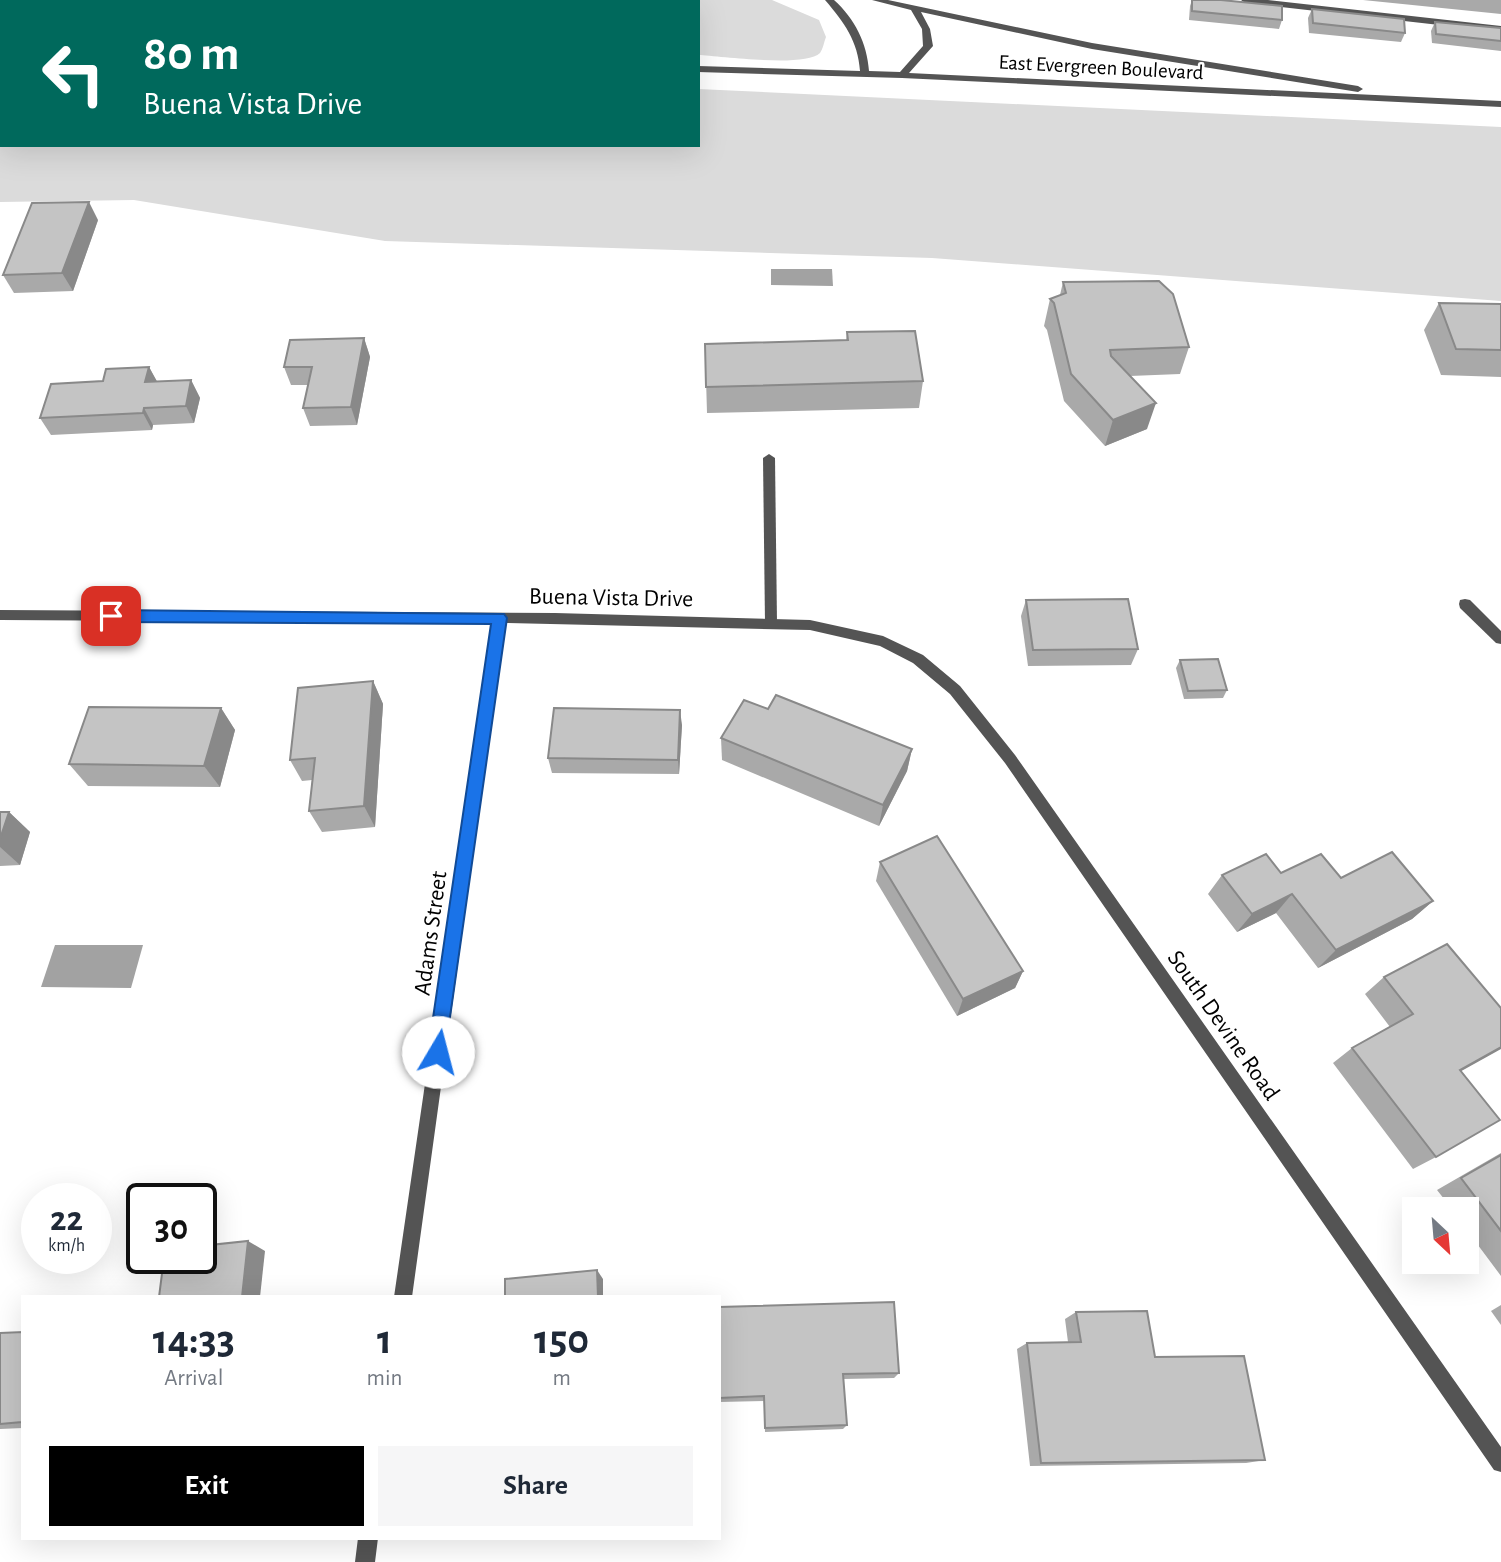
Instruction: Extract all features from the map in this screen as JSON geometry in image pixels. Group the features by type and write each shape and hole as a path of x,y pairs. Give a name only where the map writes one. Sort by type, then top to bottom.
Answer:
{"street":[{"path":"829,0 843,12 853,30 864,54 865,74"},
{"path":"876,0 1092,46 1408,98"},
{"path":"1245,0 1501,29"},
{"path":"901,75 928,46 926,29 915,10"},
{"name":"East Evergreen Boulevard","path":"700,69 901,75 1501,104"},
{"path":"769,457 771,624"},
{"path":"1465,604 1501,639"},
{"name":"Buena Vista Drive","path":"0,615 499,618 810,625 883,641"},
{"name":"Adams Street","path":"403,1295 499,618"},
{"name":"South Devine Road","path":"883,641 918,659 955,690 1010,759 1501,1463"},
{"path":"365,1562 368,1540"}],"shaded area":[{"path":"700,0 772,0 819,20 826,37 820,53 798,60 700,55"},
{"path":"700,89 1501,127 1501,301 932,258 385,241 134,200 0,202 0,147 700,147"},
{"path":"771,269 832,269 833,286 771,285"},
{"path":"55,945 143,945 131,988 41,987"}],"building":[{"path":"1192,0 1282,6 1282,20 1192,11"},
{"path":"1312,9 1404,19 1405,33 1313,23"},
{"path":"1435,22 1501,28 1501,41 1436,34"},
{"path":"89,202 62,273 3,275 32,203"},
{"path":"1159,281 1173,294 1189,347 1110,350 1111,356 1156,403 1113,420 1071,374 1054,303 1050,299 1066,293 1063,282"},
{"path":"1439,303 1501,304 1501,350 1456,349"},
{"path":"915,331 923,381 706,387 705,344 848,340 847,332"},
{"path":"364,338 351,407 303,408 312,367 284,367 290,340"},
{"path":"149,367 145,382 191,380 186,406 144,408 143,413 40,418 51,384 103,381 106,369"},
{"path":"1128,599 1138,649 1033,650 1026,600"},
{"path":"1218,659 1227,690 1188,691 1180,660"},
{"path":"373,681 364,806 309,811 315,758 290,760 298,688"},
{"path":"776,695 912,749 883,805 721,738 744,700 768,709"},
{"path":"89,707 221,708 204,766 69,764"},
{"path":"554,708 680,710 678,760 548,758"},
{"path":"0,812 9,812 0,839"},
{"path":"937,836 1023,971 963,999 880,862"},
{"path":"1392,852 1433,901 1336,950 1292,894 1252,914 1222,875 1266,854 1281,873 1321,854 1341,878"},
{"path":"1447,944 1501,1008 1501,1047 1460,1070 1500,1120 1436,1157 1352,1048 1413,1014 1384,977"},
{"path":"1501,1155 1501,1231 1479,1202 1479,1197 1475,1197 1461,1178"},
{"path":"248,1241 242,1295 159,1295 162,1274 217,1274 217,1244"},
{"path":"597,1270 598,1295 505,1295 505,1279"},
{"path":"894,1302 899,1373 843,1374 847,1425 765,1428 764,1396 721,1398 721,1307"},
{"path":"1147,1311 1155,1357 1244,1356 1265,1460 1041,1463 1027,1343 1081,1342 1076,1312"},
{"path":"21,1332 21,1422 0,1424 0,1333"}],"route":[{"path":"111,616 499,618 438,1052"}]}
